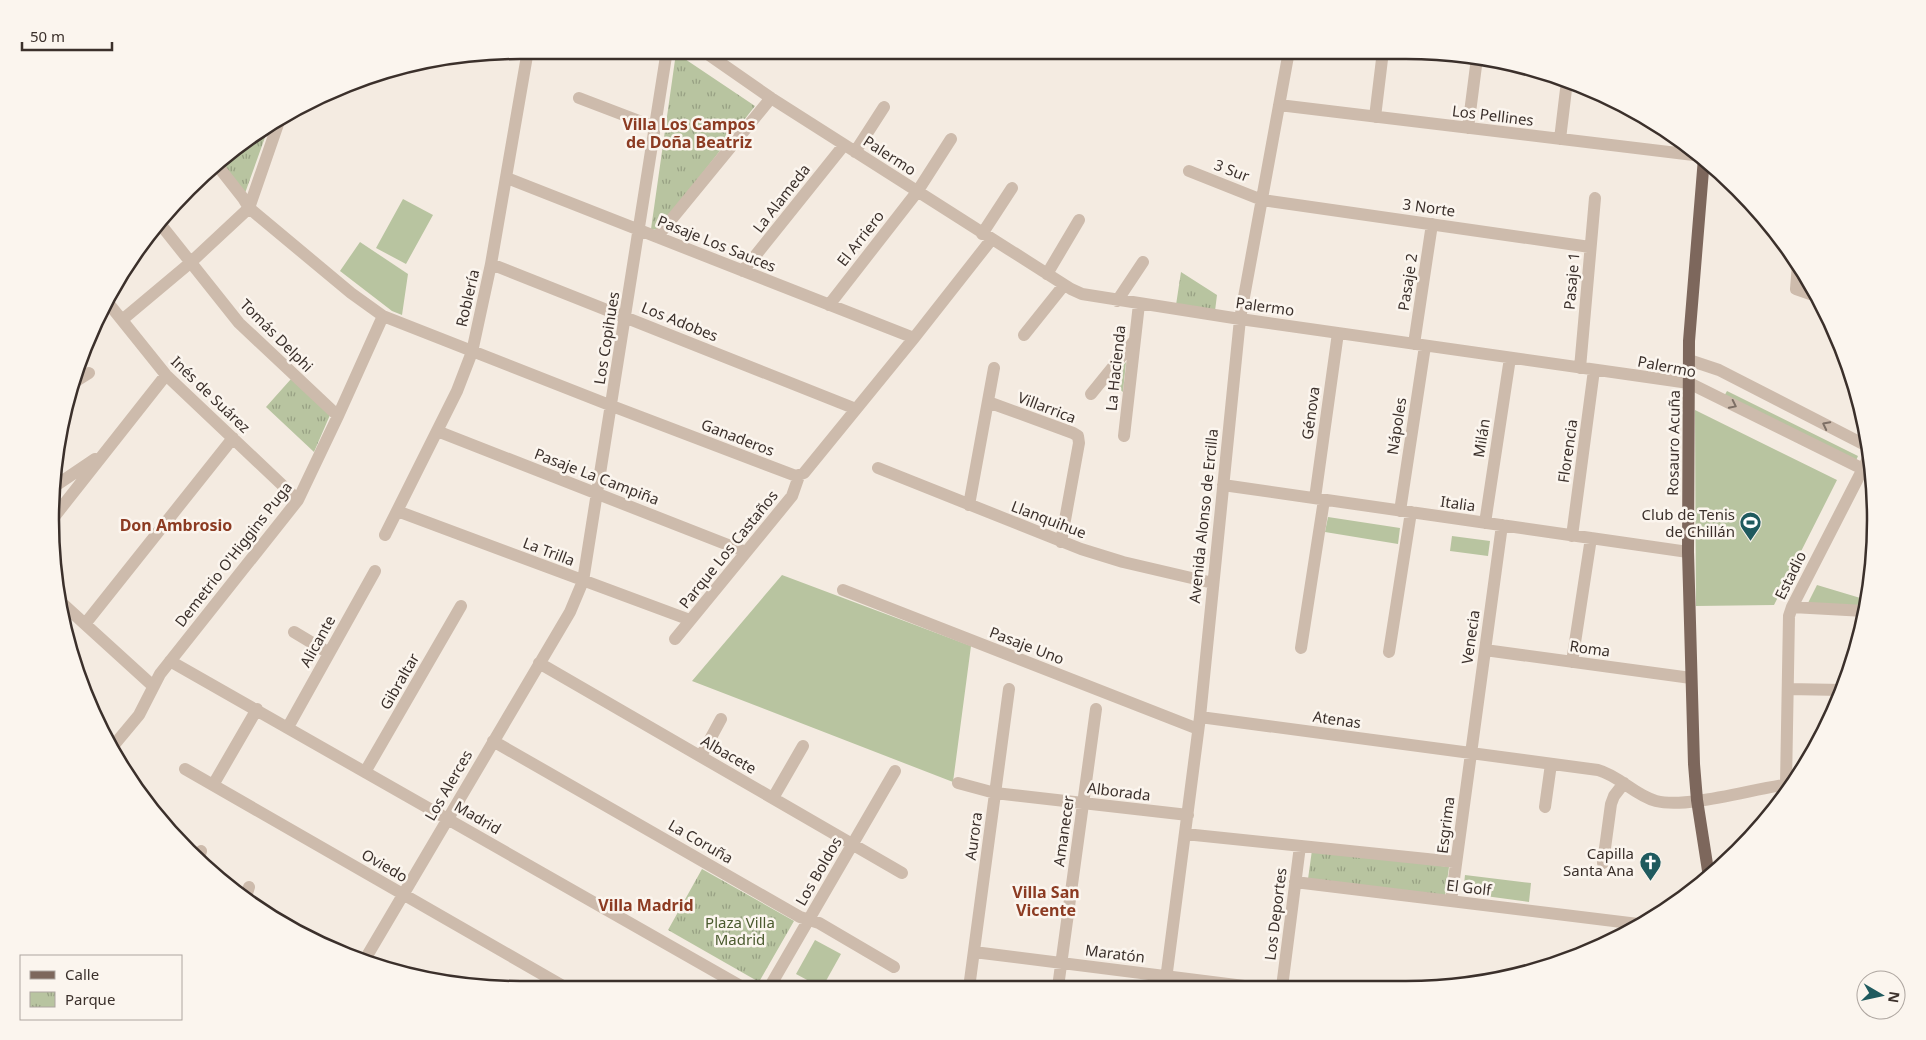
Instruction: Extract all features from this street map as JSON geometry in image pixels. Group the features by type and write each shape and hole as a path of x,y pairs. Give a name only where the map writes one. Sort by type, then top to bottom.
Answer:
{"main road":[{"name":"Rosauro Acuña","path":"1702,167 1689,360 1688,552 1691,678 1697,800 1708,869"}],"street":[{"name":"Roblería","path":"385,535 457,391 472,352 491,264 527,59"},
{"name":"Los Copihues","path":"561,626 575,601 583,581 666,59"},
{"name":"Palermo","path":"715,59 771,98 916,192 1064,285 1088,296 1690,383 1864,469"},
{"name":"Avenida Alonso de Ercilla","path":"1166,981 1199,723 1240,319 1288,59"},
{"path":"1375,117 1382,59"},
{"path":"1468,128 1476,65"},
{"path":"1560,139 1566,88"},
{"path":"579,98 655,127"},
{"path":"657,237 771,98"},
{"name":"Los Pellines","path":"1279,105 1688,155"},
{"path":"855,152 884,107"},
{"path":"122,320 190,263 249,208 276,129"},
{"name":"El Arriero","path":"829,305 916,192 951,139"},
{"name":"La Alameda","path":"744,271 844,145"},
{"name":"Ganaderos","path":"220,169 249,208 357,298 383,316 612,406 792,475 799,476"},
{"name":"3 Sur","path":"1189,171 1262,200"},
{"name":"Pasaje Los Sauces","path":"507,178 914,338"},
{"path":"799,476 914,338 987,237 1012,188"},
{"name":"Pasaje 1","path":"1580,368 1595,198"},
{"name":"3 Norte","path":"1262,200 1590,247"},
{"path":"1047,274 1079,220"},
{"name":"Pasaje 2","path":"1419,345 1432,224"},
{"name":"Tomás Delphi","path":"163,228 238,323 338,416"},
{"path":"1117,301 1144,262"},
{"name":"Los Adobes","path":"491,264 856,409"},
{"path":"1797,276 1796,289 1807,293"},
{"path":"1024,335 1064,285"},
{"name":"La Hacienda","path":"1124,436 1139,304"},
{"name":"Inés de Suárez","path":"111,307 166,375 298,500"},
{"name":"Demetrio O'Higgins Puga","path":"116,742 139,714 153,686 170,661 298,500 383,316"},
{"name":"Génova","path":"1302,648 1338,333"},
{"path":"1091,394 1134,340"},
{"name":"Nápoles","path":"1389,652 1405,511 1419,345"},
{"name":"Milán","path":"1485,523 1510,358"},
{"name":"Palermo","path":"1689,360 1719,370 1860,441"},
{"path":"970,505 994,368"},
{"name":"Florencia","path":"1572,536 1594,370"},
{"path":"81,377 89,372"},
{"path":"59,510 166,375"},
{"name":"Villarrica","path":"988,402 1078,436 1079,443 1061,542"},
{"name":"Pasaje La Campiña","path":"437,432 746,552"},
{"path":"85,624 233,438"},
{"path":"61,482 106,452"},
{"name":"Llanquihue","path":"878,468 1061,542 1115,560 1213,583"},
{"name":"Estadio","path":"1788,779 1789,616 1792,607 1865,475"},
{"name":"Parque Los Castaños","path":"675,638 792,496 797,487 799,476"},
{"name":"Italia","path":"1223,485 1688,552"},
{"name":"La Trilla","path":"397,511 690,620"},
{"name":"Venecia","path":"1470,754 1502,525"},
{"path":"1572,662 1591,538"},
{"name":"Alicante","path":"288,727 375,571"},
{"name":"Pasaje Uno","path":"843,590 1199,723"},
{"name":"Gibraltar","path":"366,772 461,606"},
{"path":"1792,607 1858,610"},
{"path":"68,608 153,686"},
{"name":"Los Alerces","path":"367,955 561,626"},
{"path":"294,632 330,652"},
{"name":"Roma","path":"1484,650 1691,678"},
{"name":"Madrid","path":"170,661 732,981"},
{"name":"Albacete","path":"539,663 902,872"},
{"name":"Aurora","path":"970,981 1009,689"},
{"path":"1788,689 1835,690"},
{"path":"214,785 257,709"},
{"name":"Amanecer","path":"1059,981 1096,709"},
{"path":"701,756 721,719"},
{"name":"Atenas","path":"1199,723 1598,770 1610,774 1656,801 1697,800 1784,785"},
{"name":"La Coruña","path":"493,741 785,908 819,923 894,967"},
{"path":"773,798 803,746"},
{"name":"Esgrima","path":"1451,901 1470,754"},
{"path":"1545,807 1550,764"},
{"name":"Oviedo","path":"185,769 554,981"},
{"name":"Los Boldos","path":"773,981 895,771"},
{"name":"Alborada","path":"958,783 995,793 1188,815"},
{"path":"1603,863 1611,804 1614,796 1624,783"},
{"name":"El Golf","path":"1185,834 1456,862"},
{"name":"Los Deportes","path":"1283,981 1300,846"},
{"name":"El Golf","path":"1295,882 1627,924"},
{"name":"Maratón","path":"974,952 1061,963 1166,981"}],"green space":[{"path":"675,59 685,59 755,106 658,230 651,229"},
{"path":"266,135 244,196 223,168"},
{"path":"403,199 433,215 406,264 376,248"},
{"path":"360,242 408,274 402,315 392,311 340,271"},
{"path":"1181,272 1217,295 1215,311 1176,305"},
{"path":"1126,362 1123,392 1110,381"},
{"path":"291,379 330,415 314,452 266,407"},
{"path":"1727,391 1858,456 1854,465 1722,400"},
{"name":"Club de Tenis de Chillán","path":"1695,410 1837,480 1774,605 1696,606"},
{"path":"1328,517 1400,528 1398,544 1325,532"},
{"path":"1452,536 1490,541 1488,556 1450,551"},
{"path":"782,575 971,646 953,782 692,681"},
{"path":"1817,585 1860,598 1858,608 1807,605"},
{"path":"1312,850 1449,867 1445,896 1308,879"},
{"name":"Plaza Villa Madrid","path":"702,869 794,921 760,981 668,930"},
{"path":"1465,875 1531,883 1529,902 1463,893"},
{"path":"815,940 841,954 826,981 809,981 796,974"}],"place":[{"name":"Club de Tenis de Chillán","path":"1751,542"},
{"name":"Capilla Santa Ana","path":"1650,881"}],"district":[{"name":"Villa Los Campos de Doña Beatriz","path":"689,133"},
{"name":"Don Ambrosio","path":"176,525"},
{"name":"Villa San Vicente","path":"1046,901"},
{"name":"Villa Madrid","path":"646,905"}]}
